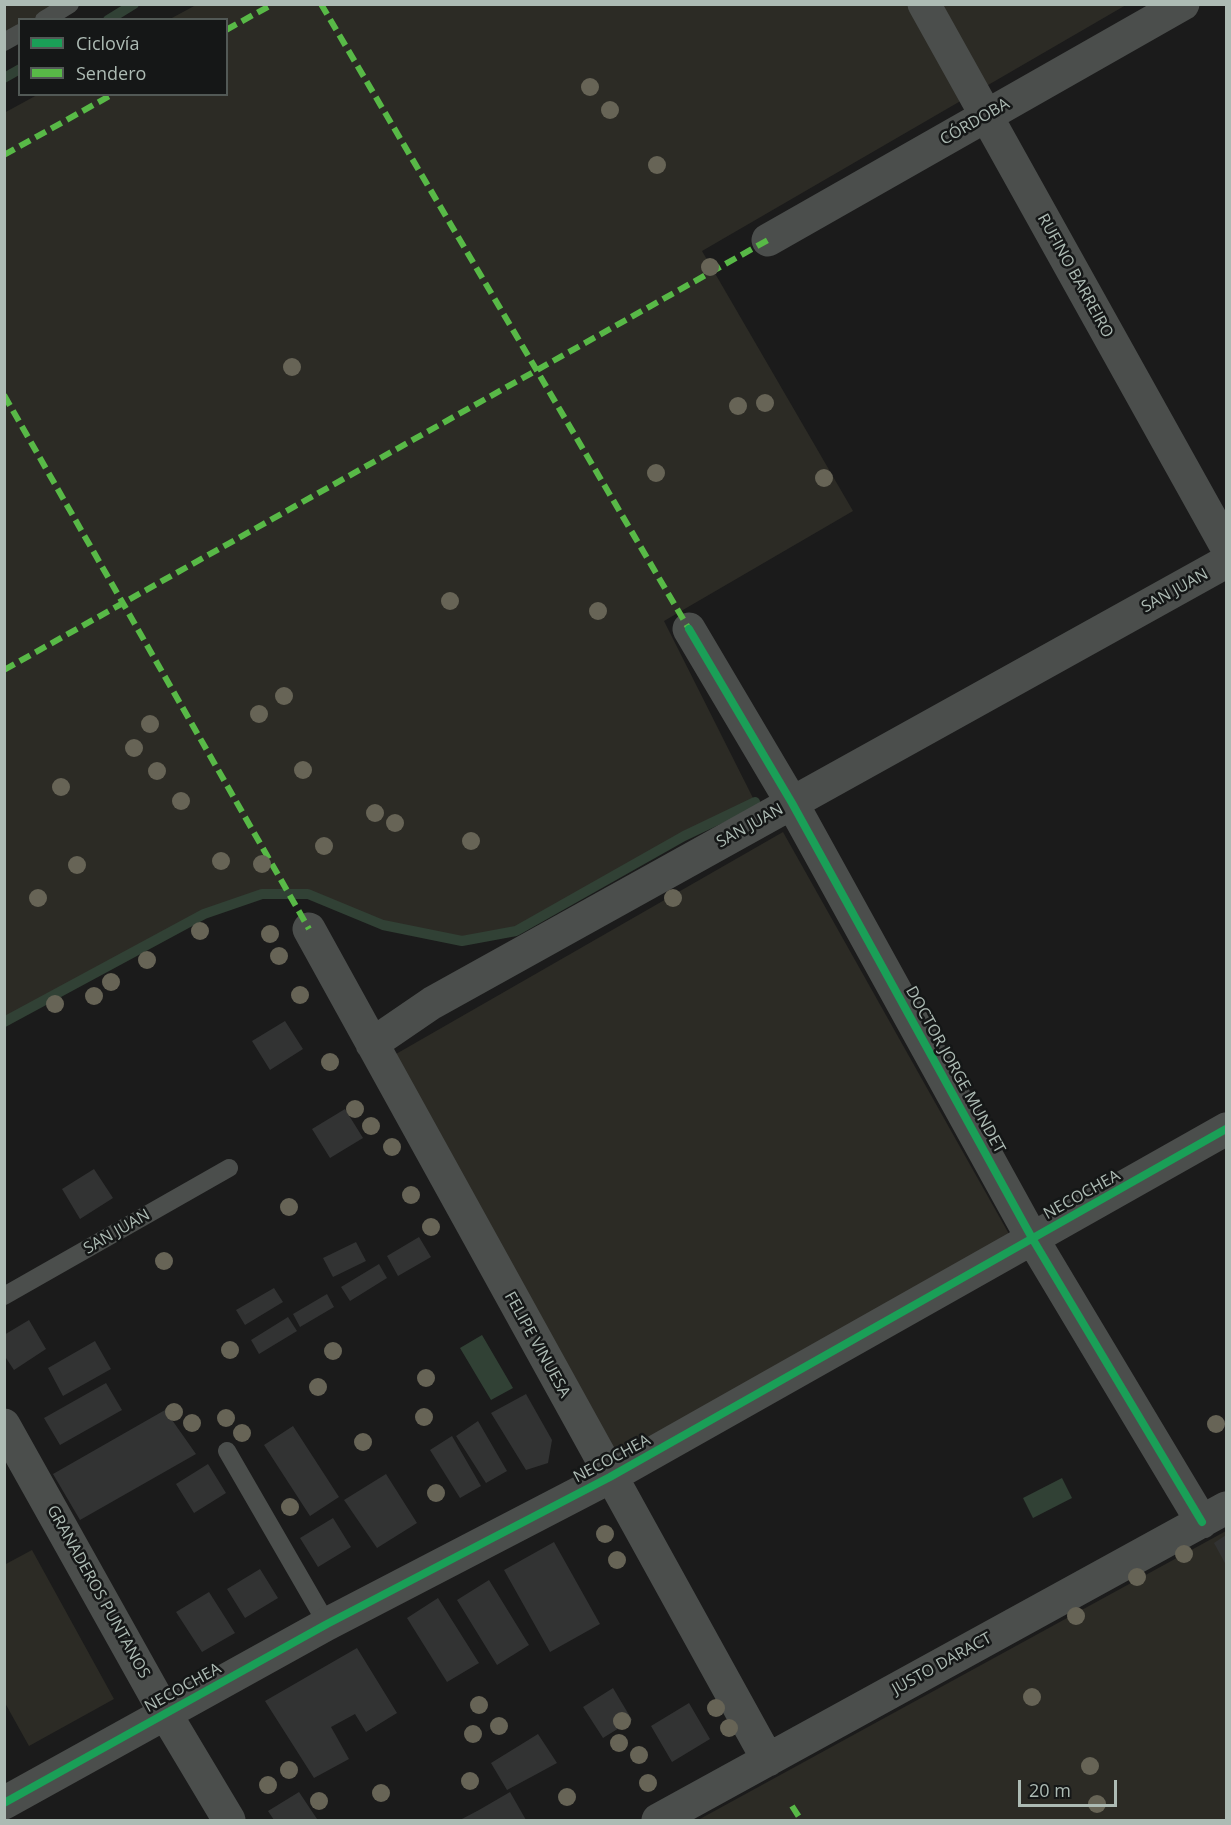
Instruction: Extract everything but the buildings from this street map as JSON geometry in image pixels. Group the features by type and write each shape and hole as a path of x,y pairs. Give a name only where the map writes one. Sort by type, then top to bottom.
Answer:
{"street":[{"name":"RUFINO BARREIRO","path":"924,4 1227,546"},
{"name":"CÓRDOBA","path":"768,240 1183,4"},
{"name":"SAN JUAN","path":"372,1044 432,1003 1227,562"},
{"name":"DOCTOR JORGE MUNDET","path":"689,629 792,803 1032,1238 1214,1515"},
{"name":"FELIPE VINUESA","path":"309,928 768,1760"},
{"name":"NECOCHEA","path":"4,1803 327,1624 610,1477 1227,1129"},
{"name":"GRANADEROS PUNTANOS","path":"4,1425 165,1713 229,1821"},
{"name":"JUSTO DARACT","path":"658,1821 1214,1515"}],"lane":[{"path":"47,18 70,4"},
{"path":"4,42 18,34"},
{"name":"SAN JUAN","path":"4,1296 229,1168"},
{"path":"227,1451 327,1624"}],"shaded area":[{"path":"4,5 71,5 46,18 18,18 18,35 5,42"},
{"path":"196,5 1126,5 702,251 853,511 664,621 755,802 684,836 516,931 462,941 383,925 308,894 262,894 204,914 5,1023 4,113 35,96 228,96 228,18 172,18"},
{"path":"783,832 1009,1234 613,1459 396,1054"},
{"path":"482,1335 513,1388 491,1400 460,1348"},
{"path":"1062,1478 1072,1498 1033,1518 1023,1498"},
{"path":"1226,1531 1226,1820 698,1820"},
{"path":"32,1550 114,1699 29,1746 5,1703 4,1565"}],"waterway":[{"path":"111,18 134,4"},
{"path":"4,78 18,70"},
{"path":"4,1022 204,914 262,894 308,894 383,925 462,941 516,931 684,836 755,802"}],"marked path":[{"path":"228,29 273,4"},
{"path":"321,4 689,629"},
{"path":"4,155 109,96"},
{"path":"4,670 768,240"},
{"path":"4,395 309,929"},
{"path":"792,1806 801,1820"}],"cycle path":[{"path":"689,629 792,803 1032,1238 1202,1522"},
{"path":"4,1803 327,1624 610,1477 1226,1129"}]}
